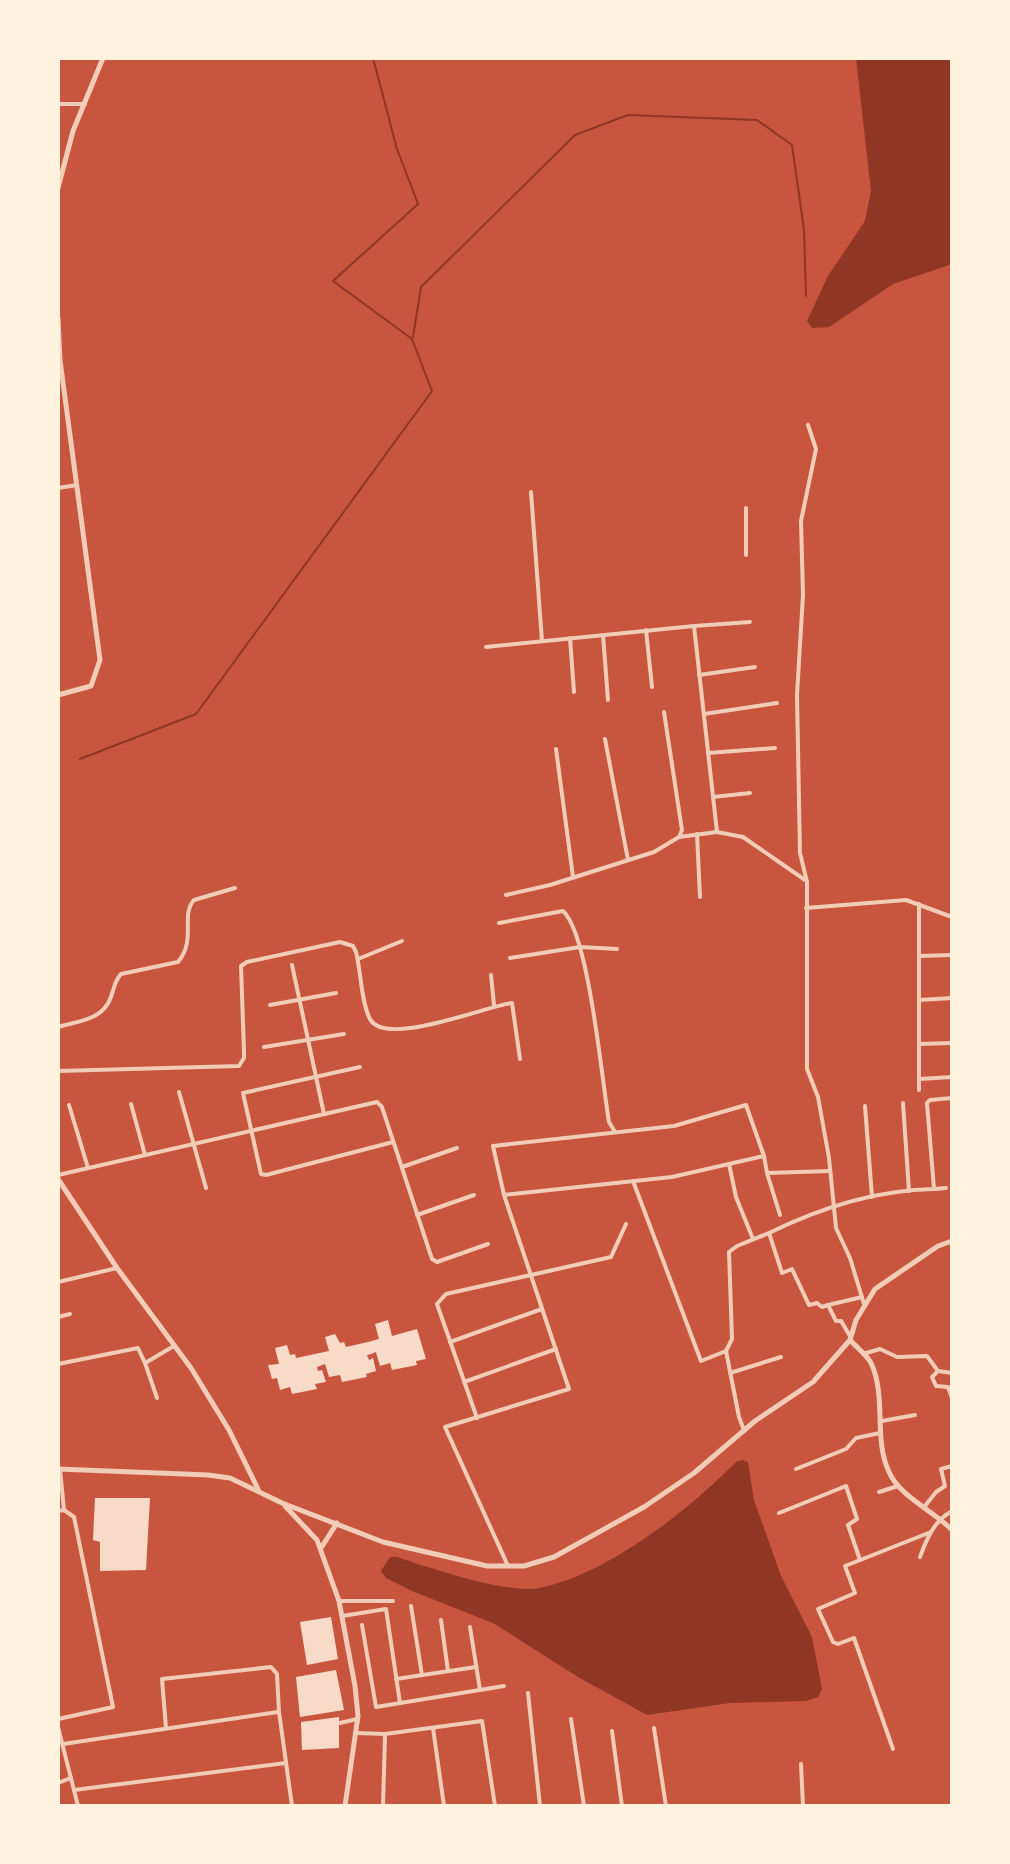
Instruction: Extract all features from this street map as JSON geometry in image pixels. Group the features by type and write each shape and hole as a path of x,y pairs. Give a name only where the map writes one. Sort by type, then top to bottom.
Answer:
{"street":[{"path":"58,188 73,131 103,58"},
{"path":"58,104 85,104"},
{"path":"58,318 60,360 100,660 91,686 58,695"},
{"path":"808,425 816,449 801,521 803,595 797,695 800,853 807,882 807,1069 818,1097 836,1228 863,1300"},
{"path":"58,488 77,485"},
{"path":"531,492 542,641"},
{"path":"746,508 746,555"},
{"path":"486,647 750,622"},
{"path":"694,626 717,832"},
{"path":"646,630 652,687"},
{"path":"603,635 608,700"},
{"path":"570,638 574,692"},
{"path":"699,675 755,667"},
{"path":"704,714 777,703"},
{"path":"664,712 682,830 679,837"},
{"path":"605,739 628,860"},
{"path":"708,753 775,748"},
{"path":"556,749 573,877"},
{"path":"713,797 750,793"},
{"path":"506,895 654,852 679,837 717,832 743,837 807,882"},
{"path":"697,834 700,897"},
{"path":"58,1027 92,1018 103,1011 121,974 178,962 190,933 187,912 194,900 235,888"},
{"path":"806,908 906,900 952,917"},
{"path":"919,904 919,1090"},
{"path":"499,923 563,911 571,918 580,947 595,1027 609,1122 615,1132"},
{"path":"358,959 402,941"},
{"path":"58,1071 239,1066 244,1058 239,973 243,964 340,942 353,946 370,1019 387,1030 448,1021 494,1005 512,1003 520,1059"},
{"path":"510,958 580,947 617,949"},
{"path":"919,956 952,955"},
{"path":"292,965 324,1114"},
{"path":"491,975 494,1005"},
{"path":"270,1005 336,993"},
{"path":"919,1000 952,998"},
{"path":"264,1047 344,1034"},
{"path":"919,1044 952,1043"},
{"path":"360,1067 243,1093 263,1176 393,1142"},
{"path":"919,1079 952,1077"},
{"path":"179,1092 206,1188"},
{"path":"934,1189 927,1103 952,1098"},
{"path":"258,1490 229,1430 58,1177 377,1102 382,1107 434,1262 488,1244"},
{"path":"903,1103 909,1191"},
{"path":"131,1104 145,1155"},
{"path":"69,1105 88,1168"},
{"path":"508,1566 445,1427 569,1389 504,1195 493,1146 674,1126 746,1105 780,1215"},
{"path":"865,1106 872,1197"},
{"path":"402,1167 457,1148"},
{"path":"504,1195 672,1177 764,1156"},
{"path":"729,1164 736,1197 753,1239"},
{"path":"767,1173 830,1171"},
{"path":"633,1181 701,1361 726,1351"},
{"path":"744,1430 726,1351 732,1339 729,1252 834,1205 909,1191 946,1188"},
{"path":"417,1215 474,1195"},
{"path":"477,1418 437,1304 439,1299 446,1294 611,1257 626,1224"},
{"path":"769,1233 782,1273 792,1269 809,1305 817,1303 822,1307 863,1300"},
{"path":"58,1719 113,1707 74,1517 61,1511 59,1469 230,1478 282,1503 383,1542 487,1566 524,1566 557,1556 644,1507 694,1473 744,1430 813,1382 850,1338 863,1300 875,1289 938,1246 952,1241"},
{"path":"58,1282 117,1268"},
{"path":"828,1305 836,1321 841,1321 850,1338 871,1362 889,1474 898,1486 952,1530"},
{"path":"450,1342 542,1309"},
{"path":"58,1317 70,1314"},
{"path":"145,1363 174,1346"},
{"path":"58,1364 138,1348 157,1398"},
{"path":"464,1382 556,1349"},
{"path":"863,1354 880,1349 897,1357 927,1356 938,1371 952,1373"},
{"path":"730,1373 781,1357"},
{"path":"938,1371 932,1377 936,1386 948,1387 952,1398"},
{"path":"882,1421 915,1415"},
{"path":"796,1469 846,1449 856,1438 880,1433"},
{"path":"925,1506 945,1486 941,1469 952,1466"},
{"path":"779,1513 846,1486 857,1519 848,1525 860,1560"},
{"path":"879,1492 898,1486"},
{"path":"282,1503 312,1533 321,1549 339,1601 355,1686 357,1719 345,1806"},
{"path":"920,1557 940,1518 952,1511"},
{"path":"321,1549 337,1523"},
{"path":"893,1749 854,1638 838,1644 833,1642 818,1609 855,1593 845,1566 931,1532"},
{"path":"339,1601 393,1601"},
{"path":"411,1606 422,1675"},
{"path":"342,1616 386,1609 400,1703"},
{"path":"441,1620 448,1671"},
{"path":"362,1625 376,1707 504,1686"},
{"path":"470,1627 480,1690"},
{"path":"166,1728 162,1679 271,1667 277,1674 292,1806"},
{"path":"396,1679 476,1667"},
{"path":"528,1693 540,1806"},
{"path":"63,1744 279,1712"},
{"path":"340,1723 357,1719"},
{"path":"571,1719 584,1806"},
{"path":"356,1733 385,1734 482,1721 495,1806"},
{"path":"58,1727 78,1806"},
{"path":"433,1728 444,1806"},
{"path":"654,1728 666,1806"},
{"path":"612,1731 622,1806"},
{"path":"383,1806 385,1734"},
{"path":"74,1790 287,1763"},
{"path":"801,1764 803,1806"},
{"path":"58,1783 71,1778"}],"shaded area":[{"path":"856,58 952,58 952,264 893,284 829,327 812,328 807,321 828,276 865,221 871,191"},
{"path":"737,1461 748,1462 754,1500 781,1576 812,1637 822,1689 818,1697 806,1701 730,1703 647,1715 578,1677 493,1623 412,1591 386,1578 381,1571 390,1557 397,1557 468,1579 508,1587 539,1588 565,1581 646,1538 696,1499"}],"building":[{"path":"388,1320 392,1336 417,1329 426,1359 416,1361 417,1365 392,1370 390,1363 380,1366 376,1352 367,1355 369,1360 373,1358 376,1371 366,1374 367,1377 342,1382 340,1375 329,1377 325,1364 317,1367 318,1371 322,1370 326,1382 315,1384 317,1389 292,1394 290,1387 280,1390 277,1378 272,1379 268,1365 279,1364 275,1348 287,1345 290,1355 295,1354 296,1358 329,1351 325,1337 335,1334 346,1347 368,1342 379,1339 375,1324"},
{"path":"95,1498 150,1498 146,1570 100,1571 100,1542 93,1540"},
{"path":"331,1617 338,1659 307,1665 300,1622"},
{"path":"336,1670 344,1710 300,1717 296,1677"},
{"path":"339,1717 339,1748 302,1750 301,1722"}],"waterway":[{"path":"80,759 196,714 432,391 412,339 333,281 418,204 397,149 373,58"},
{"path":"413,337 421,287 575,135 628,115 757,120 792,145 804,230 806,296"}]}
